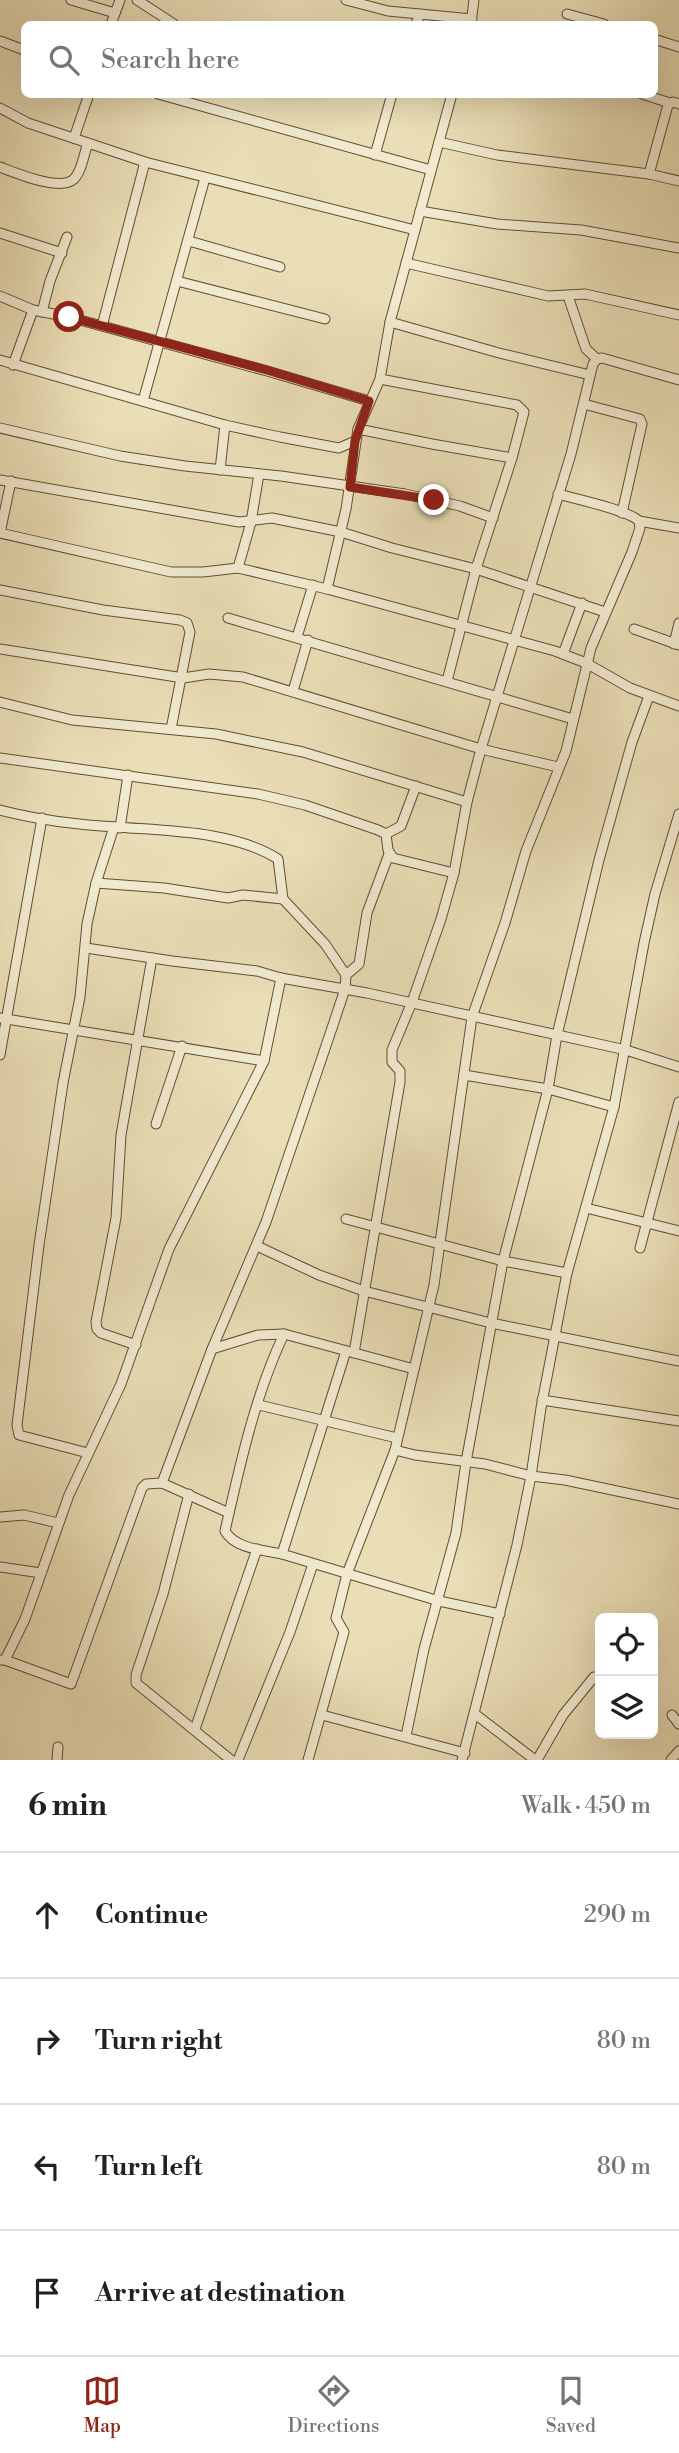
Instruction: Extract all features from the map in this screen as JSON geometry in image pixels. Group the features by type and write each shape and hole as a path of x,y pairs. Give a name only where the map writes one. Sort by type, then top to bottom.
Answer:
{"street":[{"path":"71,0 114,13"},
{"path":"112,21 120,0"},
{"path":"136,0 169,21"},
{"path":"346,0 388,11 465,21"},
{"path":"471,21 474,0"},
{"path":"417,21 420,14"},
{"path":"568,14 593,21"},
{"path":"658,40 679,47"},
{"path":"0,41 21,49"},
{"path":"74,138 88,98"},
{"path":"172,98 430,170"},
{"path":"375,155 391,98"},
{"path":"327,589 350,487 358,429 380,379 390,322 451,98"},
{"path":"649,174 674,103 656,98"},
{"path":"0,108 28,123 145,162 415,230"},
{"path":"439,142 497,155 649,174 679,181"},
{"path":"0,167 59,185 68,183 78,174 88,143"},
{"path":"102,326 145,162"},
{"path":"142,401 205,178"},
{"path":"420,211 497,224 580,230 679,247"},
{"path":"0,233 62,253"},
{"path":"13,365 67,237"},
{"path":"189,241 280,267"},
{"path":"406,262 548,296 585,294 679,315"},
{"path":"177,281 325,319"},
{"path":"0,296 38,311 102,326 369,401"},
{"path":"568,296 586,349 597,359 602,358 679,380"},
{"path":"390,322 508,356 590,375"},
{"path":"282,1554 350,1352 364,1291 400,1082 400,1071 392,1062 391,1050 412,1003 441,919 454,873 467,802 481,749 558,494 590,375 597,359"},
{"path":"0,360 225,425 330,447 339,448 355,441"},
{"path":"380,379 517,405 524,412 476,569 447,681"},
{"path":"584,404 640,419 642,424 622,513"},
{"path":"220,470 225,425"},
{"path":"0,428 120,456 434,500 493,518"},
{"path":"358,429 512,458"},
{"path":"238,568 251,522 259,474"},
{"path":"0,480 239,522 272,518 341,532 476,569 605,612"},
{"path":"10,481 0,533 171,572 238,568 313,585 563,654 649,696 679,706"},
{"path":"558,494 635,517 639,521 679,528"},
{"path":"308,1760 344,1632 336,1618 347,1574 395,1450 428,1308 440,1244 472,1017 505,923 526,851 566,751 586,663 632,552 640,528 639,521"},
{"path":"297,637 313,585"},
{"path":"0,590 187,623 190,632 171,729"},
{"path":"563,654 582,603"},
{"path":"228,618 573,719"},
{"path":"634,629 676,644 679,623"},
{"path":"293,691 308,640"},
{"path":"0,649 183,678 209,674 243,677 481,749 558,766"},
{"path":"406,1736 424,1649 456,1534 466,1462 503,1261 548,1089 556,1035 610,820 632,743 649,696"},
{"path":"0,702 72,720 216,734 303,752 467,802"},
{"path":"0,758 258,794 305,805 386,834 401,826 415,786"},
{"path":"88,1453 19,1435 17,1425 39,1245 80,998 87,924 96,883 117,827 128,775"},
{"path":"0,810 117,827 185,832 223,839 269,853 278,859 283,899 325,944 346,975 345,989 257,1246 212,1349 162,1483"},
{"path":"322,1715 406,1736 463,1757 500,1614 531,1476 542,1400 567,1273 614,1107 644,943 655,894 679,814"},
{"path":"0,1055 3,1018 42,818"},
{"path":"346,975 359,964 367,914 389,854 386,834"},
{"path":"389,854 401,860 454,873"},
{"path":"96,883 164,888 229,898 243,895 283,899"},
{"path":"86,948 257,971 626,1051 679,1068"},
{"path":"135,1345 101,1333 96,1322 116,1218 121,1135 152,958"},
{"path":"229,1513 162,1483 149,1482 142,1488 71,1684 3,1660 25,1619 58,1523 121,1384 169,1249 264,1061 281,978"},
{"path":"3,1018 264,1061"},
{"path":"156,1124 182,1046"},
{"path":"242,1058 257,1076"},
{"path":"464,1075 548,1089 614,1107"},
{"path":"640,1248 679,1102"},
{"path":"586,1208 679,1231"},
{"path":"346,1219 375,1229 503,1261 567,1273"},
{"path":"257,1246 319,1275 364,1291 491,1323 679,1361"},
{"path":"212,1349 258,1335 284,1334 414,1368"},
{"path":"284,1334 259,1405 229,1513 225,1531 227,1536 235,1542 257,1549 439,1601 500,1614"},
{"path":"542,1400 679,1420"},
{"path":"259,1405 397,1438"},
{"path":"395,1450 485,1464 531,1476 565,1480 679,1504"},
{"path":"189,1494 163,1594 136,1675 136,1683 231,1760"},
{"path":"0,1517 24,1515 58,1523"},
{"path":"195,1729 257,1549"},
{"path":"238,1760 286,1643 313,1564"},
{"path":"0,1567 41,1573"},
{"path":"475,1714 536,1760 563,1714 594,1677"},
{"path":"673,1715 679,1724"},
{"path":"57,1760 58,1748"},
{"path":"671,1760 679,1751"}],"route":[{"path":"69,317 267,370 369,401 355,441 350,487 434,500"}]}
